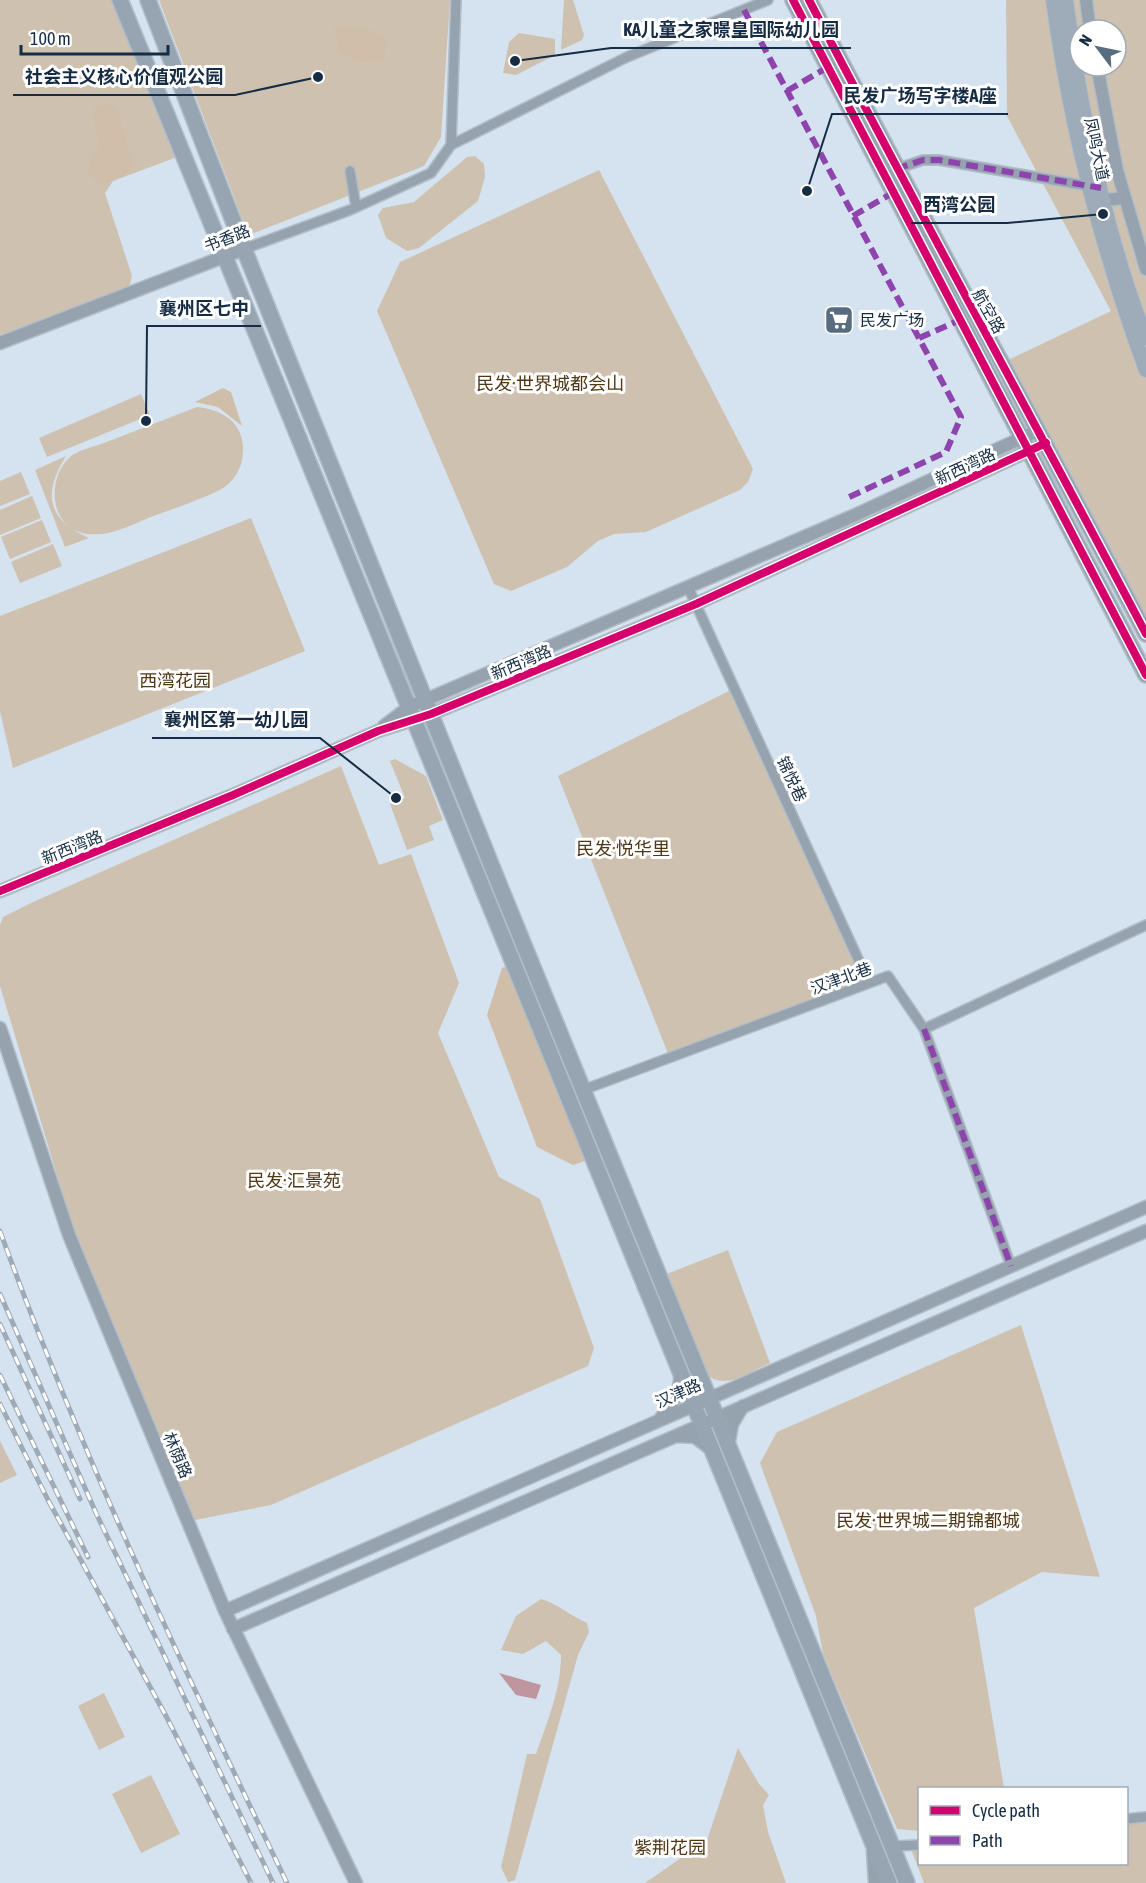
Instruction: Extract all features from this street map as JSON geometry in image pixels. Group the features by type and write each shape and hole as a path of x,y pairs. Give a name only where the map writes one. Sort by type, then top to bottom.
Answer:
{"main road":[{"path":"120,0 681,1371 701,1401 709,1420 889,1883"},
{"path":"149,0 244,249 697,1373 701,1401"},
{"name":"航空路","path":"793,0 1146,675"},
{"name":"航空路","path":"809,0 896,169 1043,437 1146,634"},
{"name":"凤鸣大道","path":"1053,0 1059,48 1097,191 1130,297 1146,338"},
{"name":"凤鸣大道","path":"1066,0 1072,50 1097,191 1120,299 1146,370"},
{"path":"721,1450 907,1883"}],"street":[{"path":"451,145 456,0"},
{"name":"书香路","path":"0,342 356,207 431,173 451,145 627,57 768,0"},
{"path":"1086,0 1088,18"},
{"path":"1099,78 1125,198 1146,269"},
{"path":"896,169 923,160 939,160 1125,198"},
{"path":"350,171 356,207"},
{"name":"新西湾路","path":"0,891 233,795 378,731 688,587 1043,437"},
{"name":"新西湾路","path":"428,707 696,604 1024,445"},
{"name":"锦悦巷","path":"688,587 869,983"},
{"path":"1011,1266 924,1029 1146,925"},
{"name":"汉津北巷","path":"583,1090 888,976 924,1029"},
{"name":"林荫路","path":"0,1028 69,1235 232,1629 356,1883"},
{"name":"汉津路","path":"225,1611 1146,1207"},
{"path":"232,1629 1146,1231"},
{"path":"662,1418 678,1395 681,1371"},
{"path":"697,1373 711,1384 731,1388"},
{"path":"673,1436 695,1437 721,1450 743,1406"},
{"path":"1128,1819 1146,1816"},
{"path":"872,1838 875,1883"},
{"path":"914,1883 893,1846 918,1845"}],"shaded area":[{"path":"0,0 114,0 177,157 113,181 105,193 132,276 129,288 0,335"},
{"path":"159,0 450,0 441,137 424,166 254,233 243,221"},
{"path":"564,0 573,0 584,35 582,40 561,50"},
{"path":"1006,0 1146,0 1146,637 1002,363 1111,311 1007,116"},
{"path":"333,27 370,29 387,38 384,60 360,62 339,50"},
{"path":"519,33 555,39 555,55 516,75 503,73 509,42"},
{"path":"107,104 117,109 133,164 127,174 104,185 91,176 89,167 99,143 93,117 94,107"},
{"path":"475,156 484,164 485,177 478,201 419,248 407,251 386,238 378,215 383,208 414,202 467,157"},
{"path":"599,170 753,469 748,482 740,490 646,532 614,534 598,541 567,567 511,591 494,584 377,311 400,262"},
{"path":"223,388 231,392 242,426 218,407 195,402"},
{"path":"141,394 150,415 47,457 39,438"},
{"path":"197,407 226,416 233,422 242,438 242,460 236,475 229,484 199,499 111,532 89,534 76,531 66,524 59,514 55,491 57,478 70,457"},
{"path":"66,456 54,482 53,504 64,522 89,538 65,547 35,470"},
{"path":"21,472 30,494 0,506 0,481"},
{"path":"32,496 41,518 0,535 0,510"},
{"path":"251,518 305,651 13,768 0,711 0,616"},
{"path":"42,520 51,542 10,559 1,537"},
{"path":"53,544 62,566 20,583 11,562"},
{"path":"733,689 865,981 669,1056 558,776"},
{"path":"395,759 426,776 443,820 429,826 434,840 407,850 390,804 405,798 390,761"},
{"path":"341,766 379,865 411,854 459,983 438,1033 499,1177 540,1199 594,1348 588,1366 271,1505 195,1520 79,1248 0,986 0,925 3,917 33,902"},
{"path":"513,962 594,1158 573,1165 537,1147 487,1015 502,968"},
{"path":"728,1250 770,1363 727,1381 710,1377 701,1371 664,1275"},
{"path":"1021,1325 1100,1577 1042,1572 974,1608 1004,1787 918,1787 918,1831 897,1829 823,1654 816,1616 760,1463 777,1432"},
{"path":"0,1441 17,1475 0,1483"},
{"path":"541,1599 553,1603 587,1623 589,1632 578,1655 515,1880 508,1882 501,1867 527,1754 536,1754 549,1718 559,1681 561,1655 546,1641 523,1654 501,1650 516,1616"},
{"path":"499,1673 541,1685 536,1699 516,1695"},
{"path":"104,1693 125,1737 99,1750 78,1706"},
{"path":"738,1748 759,1784 769,1795 763,1805 768,1832 786,1883 645,1883 707,1840"},
{"path":"151,1775 180,1834 141,1853 112,1794"},
{"path":"1146,1817 1146,1883 924,1883 910,1846 918,1845 918,1865 1128,1865 1128,1819"}],"railway":[{"path":"0,1231 31,1315 135,1561 287,1883"},
{"path":"0,1294 96,1513 273,1883"},
{"path":"0,1324 80,1499"},
{"path":"0,1375 88,1557"},
{"path":"0,1404 48,1500 166,1716 251,1883"}],"marked path":[{"path":"744,10 961,417 946,452 845,499"},
{"path":"787,91 828,67"},
{"path":"896,169 923,160 939,160 1101,188"},
{"path":"853,216 894,192"},
{"path":"919,338 960,320"},
{"path":"924,1029 1011,1266"}],"cycle path":[{"path":"793,0 1146,675"},
{"path":"809,0 1146,634"},
{"path":"0,891 233,795 378,731 431,714 696,604 1046,443"}],"place":[{"name":"KA儿童之家暻皇国际幼儿园","path":"515,61"},
{"name":"社会主义核心价值观公园","path":"318,77"},
{"name":"民发广场写字楼A座","path":"807,191"},
{"name":"西湾公园","path":"1103,214"},
{"name":"民发广场","path":"839,320"},
{"name":"襄州区七中","path":"146,421"},
{"name":"襄州区第一幼儿园","path":"396,798"}],"district":[{"name":"民发·世界城都会山","path":"550,384"},
{"name":"西湾花园","path":"175,681"},
{"name":"民发·悦华里","path":"623,849"},
{"name":"民发·汇景苑","path":"294,1181"},
{"name":"民发·世界城二期锦都城","path":"928,1521"},
{"name":"紫荆花园","path":"670,1848"}]}
